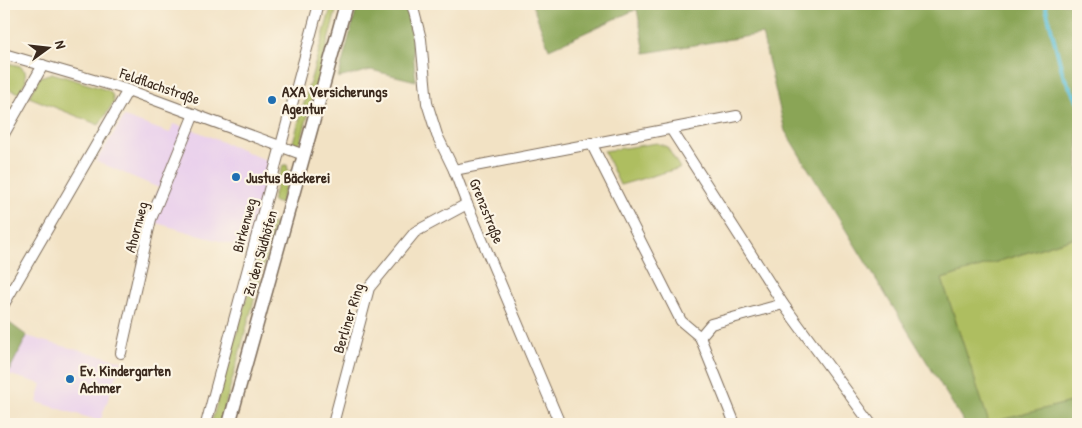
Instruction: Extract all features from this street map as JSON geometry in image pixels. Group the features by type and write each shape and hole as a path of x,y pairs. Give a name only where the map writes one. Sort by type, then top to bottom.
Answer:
{"street":[{"name":"Birkenweg","path":"206,424 319,4"},
{"name":"Zu den Südhöfen","path":"229,424 346,4"},
{"name":"Grenzstraße","path":"410,4 413,8 421,39 427,103 437,136 454,170 560,424"},
{"name":"Feldflachstraße","path":"4,54 128,90 304,155"},
{"path":"4,134 43,65"},
{"path":"4,304 128,90"},
{"name":"Ahornweg","path":"121,353 151,219 194,114"},
{"path":"454,170 737,116"},
{"path":"671,128 783,304 871,424"},
{"path":"591,143 681,321 700,337 734,424"},
{"name":"Berliner Ring","path":"333,424 369,288 416,232 467,204"},
{"path":"700,337 711,324 783,304"}],"shaded area":[{"path":"124,117 170,133 173,124 194,130 270,162 248,249 146,220 159,188 96,161"},
{"name":"Ev. Kindergarten Achmer","path":"27,336 122,361 100,421 37,402 42,384 7,374"}],"green space":[{"path":"332,4 338,4 301,141 298,144 293,142"},
{"path":"358,4 401,4 409,15 416,81 371,70 338,78"},
{"path":"532,4 1078,4 1078,238 942,279 989,423 1078,400 1078,424 965,424 785,131 762,34 645,53 637,9 549,49"},
{"path":"4,62 20,66 25,71 26,80 19,93 4,87"},
{"path":"52,73 107,90 112,94 114,102 99,125 29,97 40,77"},
{"path":"657,143 667,147 680,168 620,185 604,151"},
{"path":"283,165 287,165 289,174 280,204 272,201"},
{"path":"271,223 275,224 220,424 211,424 258,258 261,258"},
{"path":"1078,238 1078,400 989,424 942,279"},
{"path":"4,319 27,336 4,381"}],"waterway":[{"path":"1045,4 1063,75 1078,102"}],"place":[{"name":"AXA Versicherungs Agentur","path":"272,100"},
{"name":"Justus Bäckerei","path":"236,177"},
{"name":"Ev. Kindergarten Achmer","path":"70,379"}]}
